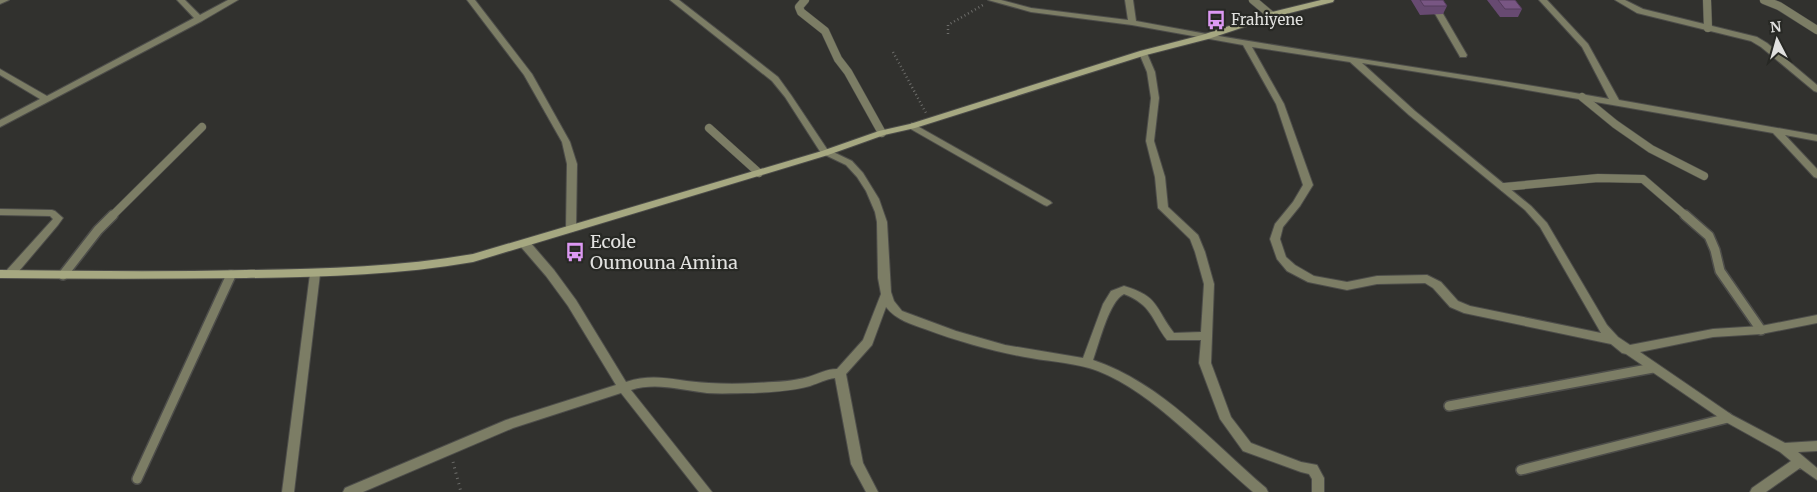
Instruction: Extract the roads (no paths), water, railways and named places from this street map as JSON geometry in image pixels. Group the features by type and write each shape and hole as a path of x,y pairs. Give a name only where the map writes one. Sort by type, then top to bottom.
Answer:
{"street":[{"path":"0,2 5,0"},
{"path":"181,0 199,19"},
{"path":"0,124 234,0"},
{"path":"471,0 528,74 566,142 572,164 571,229"},
{"path":"674,0 775,79 784,89 805,125 825,153 846,160 854,168 874,197 880,212 883,227 882,254 886,294 893,310 940,330 1010,350 1087,364 1111,372 1139,389 1207,443 1262,492"},
{"path":"992,0 1031,10 1132,23 1353,61 1499,82 1817,138"},
{"path":"1128,0 1132,23"},
{"path":"5,274 316,274 434,266 525,244 825,153 882,133 912,126 1143,53 1205,37 1308,2 1330,0"},
{"path":"1431,0 1463,55"},
{"path":"1543,0 1585,46 1616,103"},
{"path":"1620,0 1640,11 1754,39 1817,88"},
{"path":"1246,43 1280,104 1308,185 1297,204 1278,226 1275,239 1282,259 1291,268 1312,279 1347,286 1377,280 1427,280 1437,285 1454,304 1468,310 1614,340"},
{"path":"1143,53 1152,72 1155,98 1150,141 1160,176 1163,208 1194,237 1200,252 1208,284 1205,363 1226,419 1247,447 1301,467 1313,469 1318,478 1318,492"},
{"path":"1353,61 1504,187 1544,224 1603,328 1614,340 1728,418 1784,448 1817,475"},
{"path":"0,70 46,99"},
{"path":"912,126 1047,204"},
{"path":"1775,130 1817,175"},
{"path":"0,212 52,213 58,218 56,224 5,274"},
{"path":"525,244 572,303 623,388 706,492"},
{"path":"288,492 316,274"},
{"path":"1087,364 1107,307 1115,294 1124,290 1142,296 1149,301 1160,316 1163,328 1171,338 1205,336"},
{"path":"349,492 510,424 641,382 654,381 708,388 753,388 792,385 810,381 826,374 840,373 868,342 886,294"},
{"path":"1626,350 1713,333 1761,330 1817,319"},
{"path":"840,373 857,464 872,492"},
{"path":"1784,448 1817,446"},
{"path":"1756,492 1800,461"}],"lane":[{"path":"805,0 799,7 801,12 824,31 838,59 848,72 882,133"},
{"path":"1253,0 1271,15"},
{"path":"1707,0 1708,28"},
{"path":"1764,0 1817,30"},
{"path":"1582,96 1615,124 1651,149 1704,176"},
{"path":"63,275 98,230 202,128"},
{"path":"710,128 759,173"},
{"path":"1504,187 1598,178 1644,180 1709,236 1715,250 1720,271 1761,330"},
{"path":"137,479 231,275"},
{"path":"1449,406 1653,368"},
{"path":"1521,470 1728,418"}],"place":[{"name":"Frahiyene","path":"1216,20"},
{"name":"Ecole Oumouna Amina","path":"575,252"}]}
